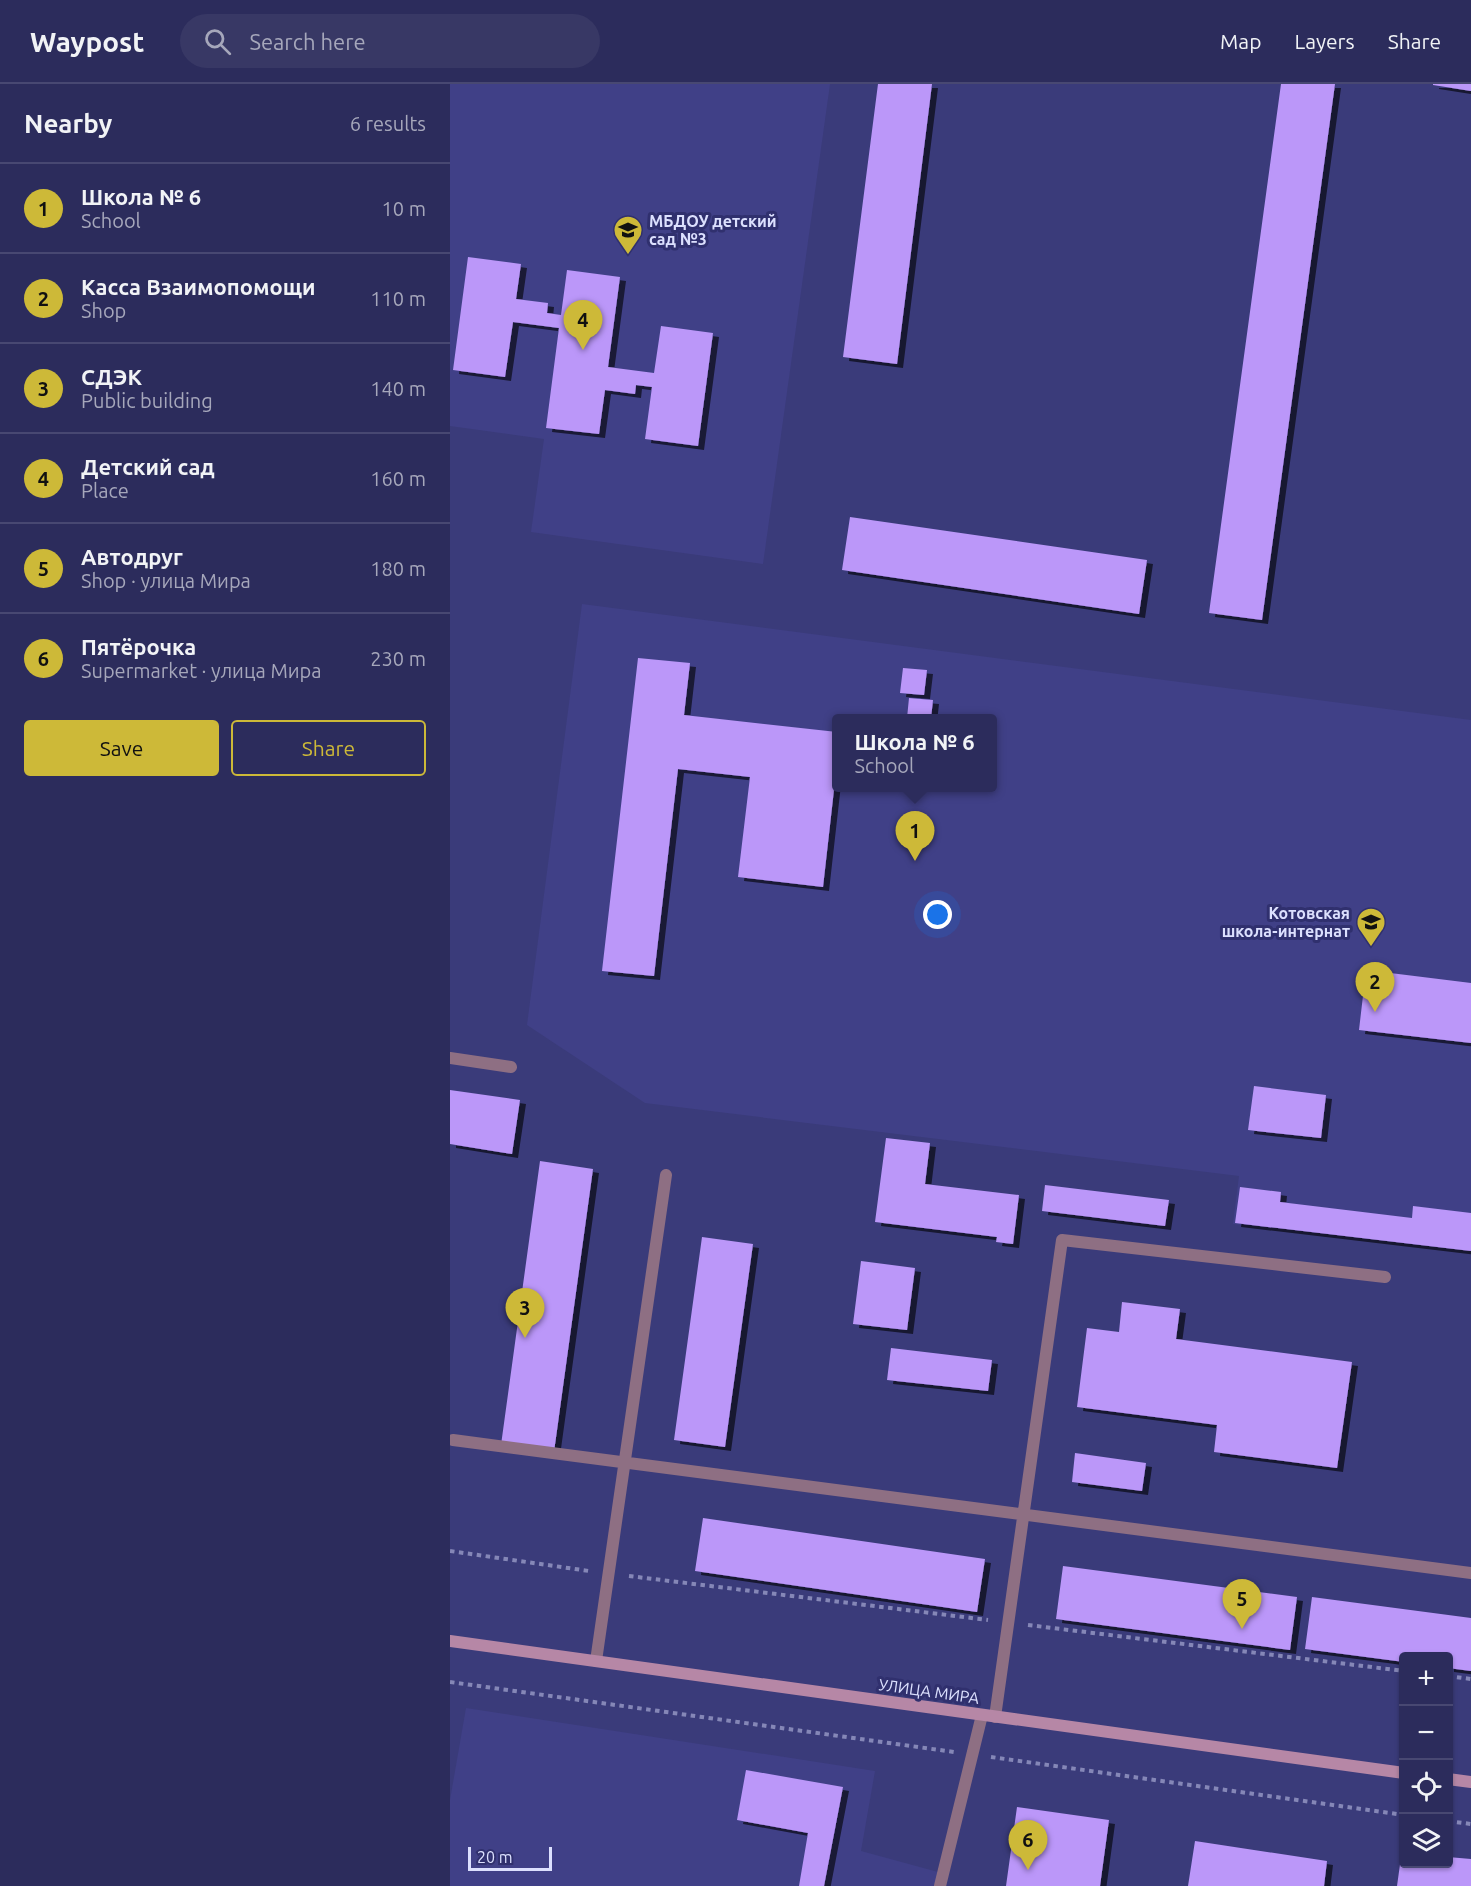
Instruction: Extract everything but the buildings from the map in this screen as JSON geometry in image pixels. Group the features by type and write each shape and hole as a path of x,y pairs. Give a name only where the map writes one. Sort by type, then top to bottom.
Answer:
{"street":[{"name":"УЛИЦА МИРА","path":"450,1641 1399,1772"},
{"path":"1453,1780 1471,1782"}],"lane":[{"path":"450,1058 511,1067"},
{"path":"596,1661 666,1175"},
{"path":"995,1717 1062,1240 1385,1277"},
{"path":"453,1440 1471,1573"},
{"path":"940,1886 982,1715"}],"path":[{"path":"450,1551 608,1574"},
{"path":"1453,1677 1471,1679"},
{"path":"450,1682 1399,1814"},
{"path":"1453,1822 1471,1824"}],"shaded area":[{"name":"МБДОУ детский сад №3","path":"450,84 830,84 763,564 531,532 544,439 450,426"},
{"path":"582,604 1471,720 1471,1250 1233,1224 1239,1176 645,1103 527,1025"},
{"path":"466,1708 875,1771 861,1851 938,1872 935,1886 450,1886 450,1800"}],"place":[{"name":"МБДОУ детский сад №3","path":"628,256"},
{"name":"Детский сад","path":"583,350"},
{"name":"Школа № 6","path":"915,861"},
{"name":"Котовская школа-интернат","path":"1371,948"},
{"name":"Касса Взаимопомощи","path":"1375,1012"},
{"name":"СДЭК","path":"525,1338"},
{"name":"Автодруг","path":"1242,1629"},
{"name":"Пятёрочка","path":"1028,1870"}]}
